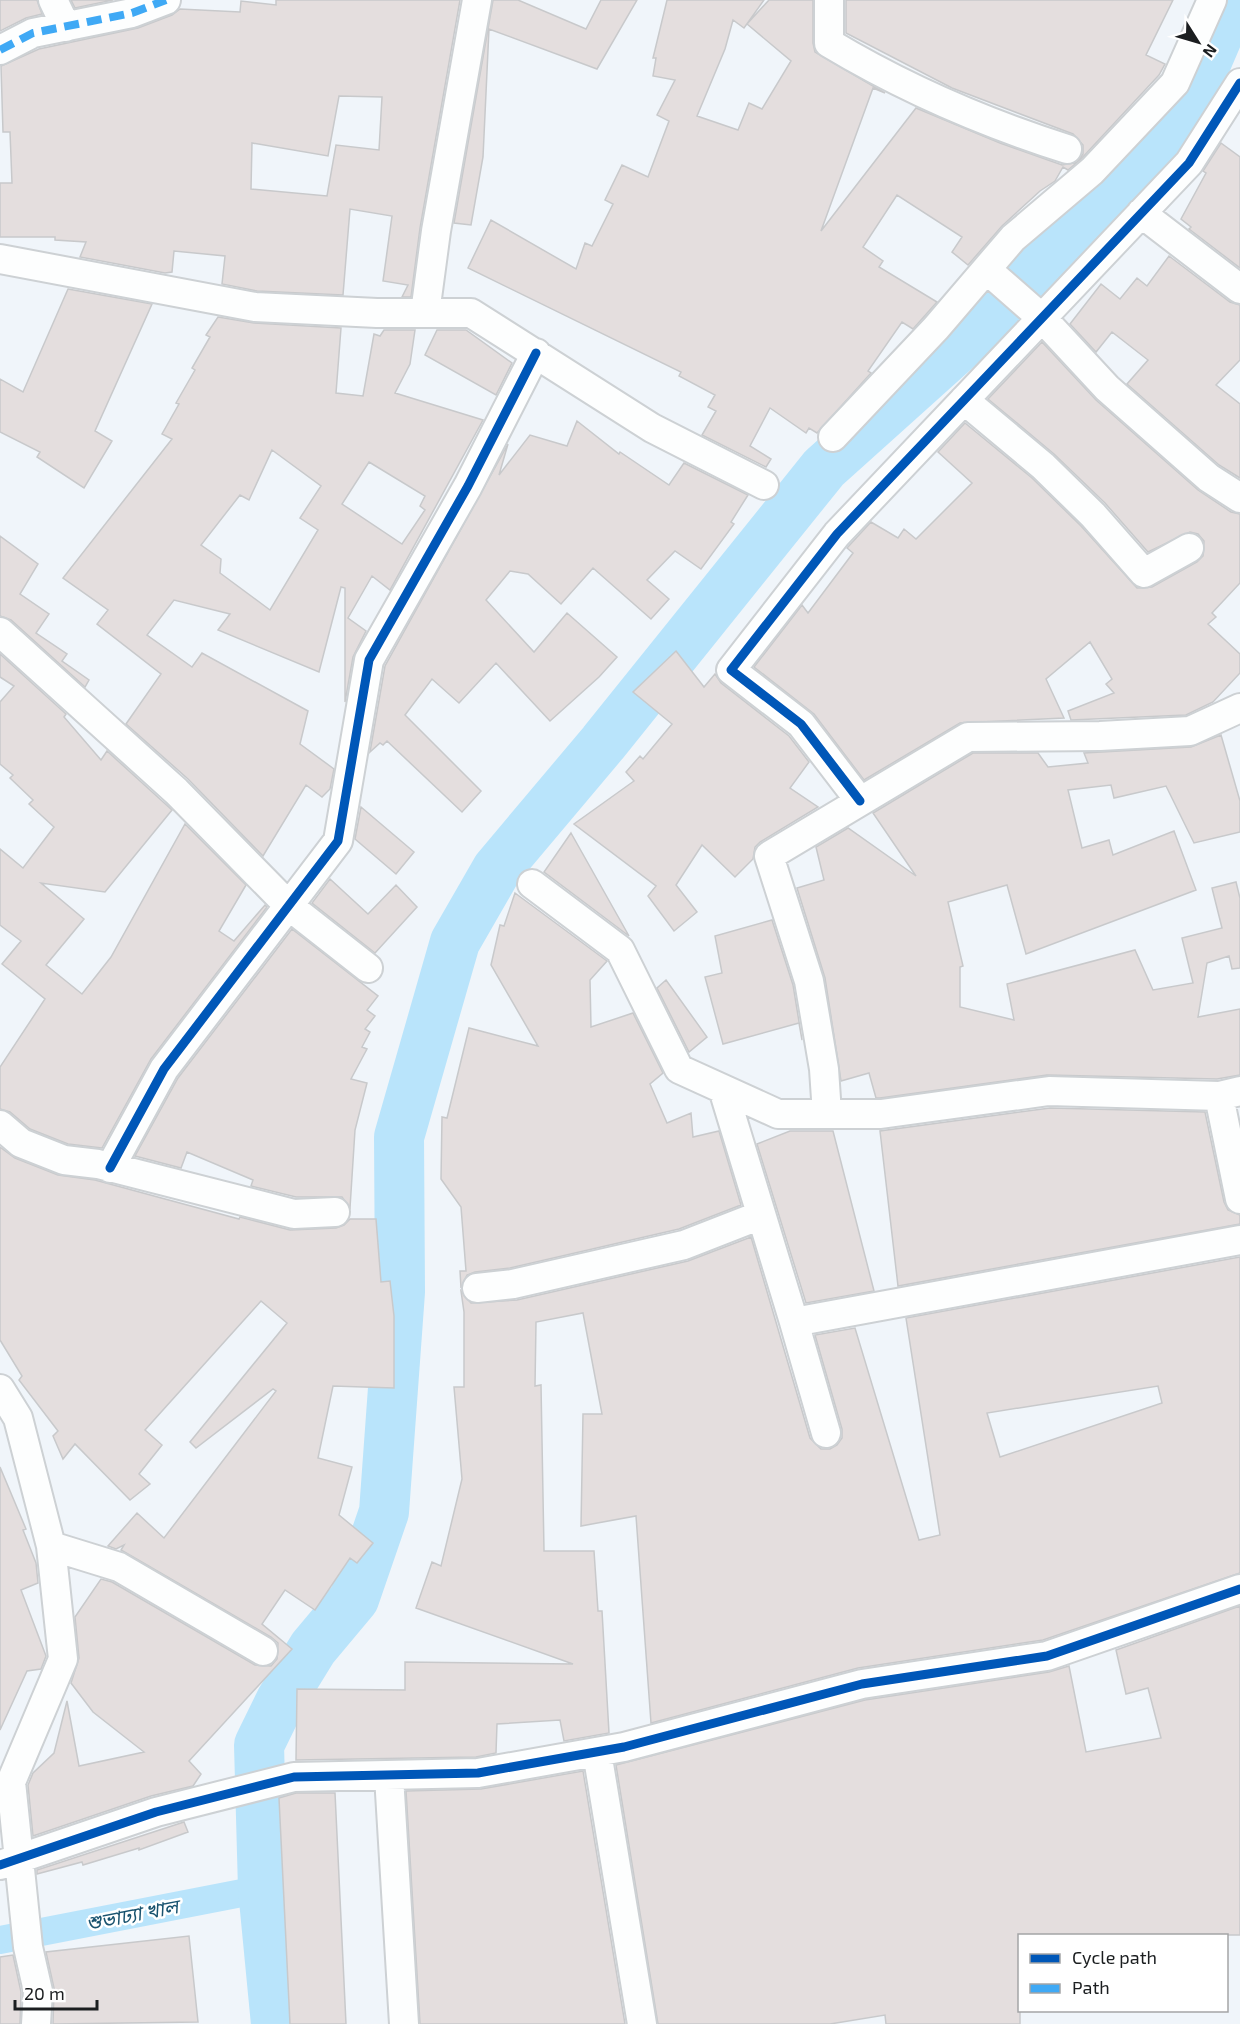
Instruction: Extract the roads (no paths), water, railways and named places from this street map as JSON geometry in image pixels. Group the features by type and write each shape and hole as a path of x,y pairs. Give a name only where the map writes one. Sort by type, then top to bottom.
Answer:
{"street":[{"path":"53,0 66,27"},
{"path":"0,50 33,33 132,13 166,0"},
{"path":"425,313 436,231 477,0"},
{"path":"830,0 830,43 870,68 937,100 1067,149"},
{"path":"833,437 992,274 1014,238 1092,171 1175,83 1212,0"},
{"path":"860,801 801,724 731,670 837,534 964,400 1039,314 1189,163 1236,99"},
{"path":"1141,213 1240,289"},
{"path":"0,259 255,307 471,313 652,428 764,485"},
{"path":"992,274 1039,314 1107,388 1209,478 1240,498"},
{"path":"110,1168 164,1069 338,841 369,660 468,486 536,353"},
{"path":"964,400 1043,466 1093,515 1144,573 1189,548"},
{"path":"0,632 176,791 289,906 368,968"},
{"path":"827,1114 824,1070 809,981 769,856 968,737 1100,736 1190,731 1240,708"},
{"path":"532,884 620,950 679,1069 778,1114 881,1114 1049,1091 1230,1093 1240,1199"},
{"path":"723,1089 826,1433"},
{"path":"0,1125 21,1143 64,1160 110,1168 294,1214 335,1212"},
{"path":"477,1288 513,1284 684,1245 761,1215"},
{"path":"794,1322 1240,1240"},
{"path":"0,1389 18,1418 51,1546 63,1659 11,1782 9,1862 38,1991 36,2024"},
{"path":"51,1546 119,1567 263,1651"},
{"path":"9,1862 156,1812 294,1777 478,1773 597,1752 862,1684 1047,1656 1240,1588"},
{"path":"597,1752 642,2024"},
{"path":"389,1776 405,2024"}],"waterway":[{"path":"276,2024 263,1889 259,1745 281,1700 313,1648 354,1599 384,1512 400,1292 399,1137 455,942 497,869 603,743 824,468 1001,309 1064,240 1139,164 1201,75 1233,0"},
{"name":"শুভাঢ্যা খাল","path":"0,1940 263,1889"}]}
